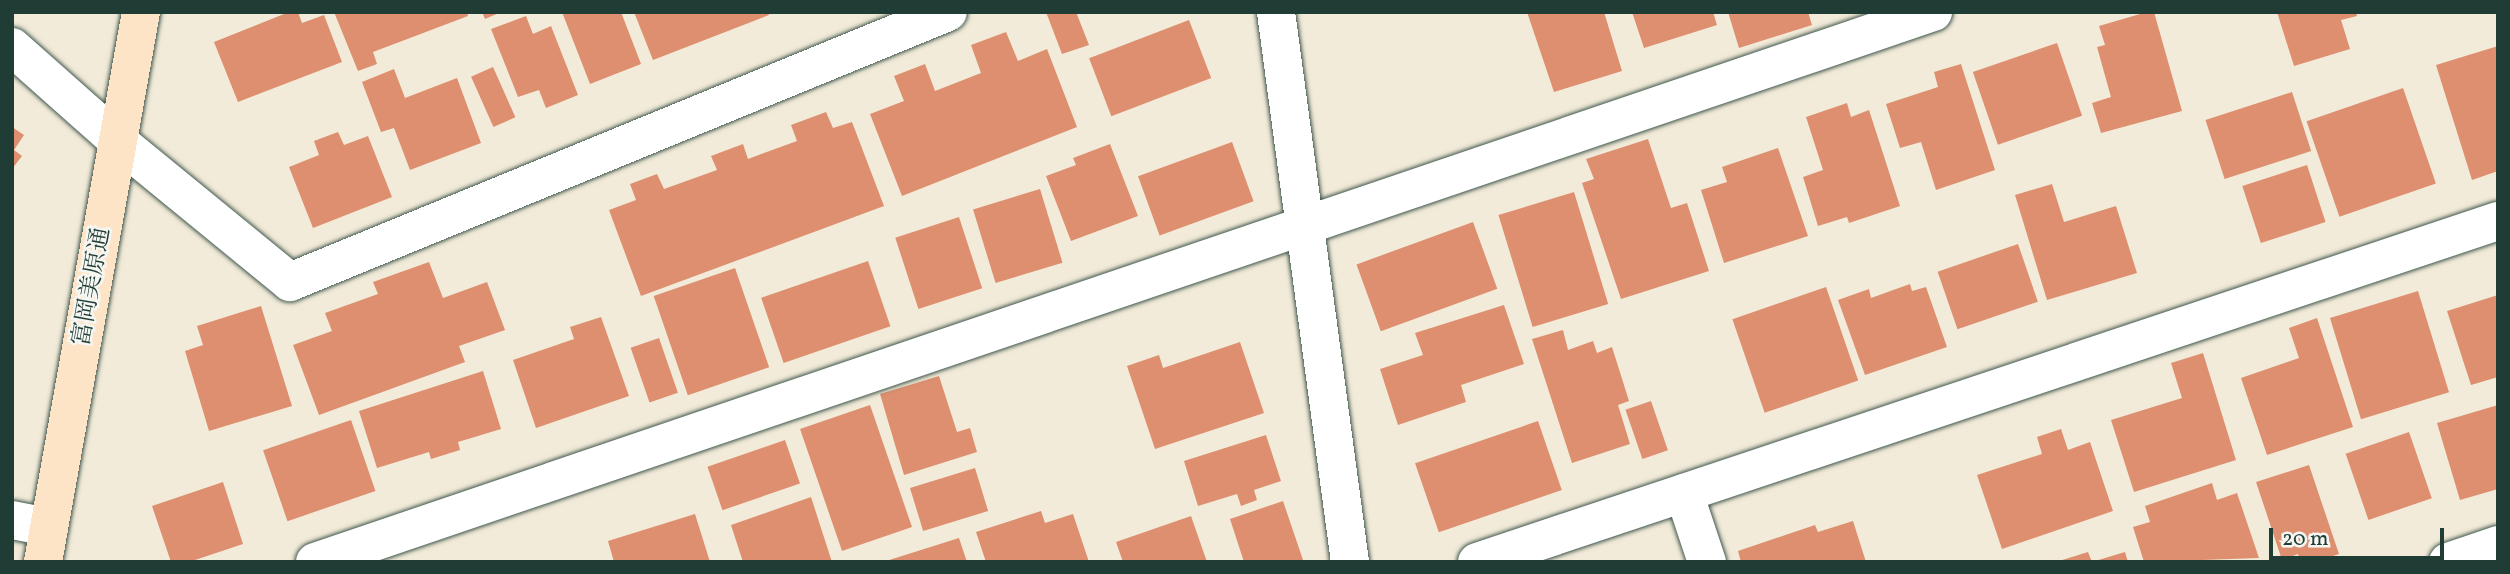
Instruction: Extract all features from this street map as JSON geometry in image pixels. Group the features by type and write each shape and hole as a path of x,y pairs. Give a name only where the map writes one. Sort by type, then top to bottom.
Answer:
{"street":[{"name":"富岡美原通","path":"35,536 119,142 141,12"},
{"path":"12,47 119,142 290,282 948,12"},
{"path":"1276,12 1350,562"},
{"path":"315,562 1303,223 1933,12"},
{"path":"1477,562 2498,221"},
{"path":"1684,493 1707,562"},
{"path":"2448,562 2498,545"}],"building":[{"path":"289,12 298,12 302,23 324,15 342,62 238,102 214,42"},
{"path":"334,12 467,12 468,16 373,52 377,64 358,71"},
{"path":"482,12 501,12 485,19"},
{"path":"562,12 621,12 641,64 590,84"},
{"path":"634,12 768,12 769,15 653,60"},
{"path":"1046,12 1076,12 1089,45 1062,54"},
{"path":"1527,12 1604,12 1622,71 1554,92"},
{"path":"1632,12 1713,12 1717,25 1644,48"},
{"path":"1728,12 1808,12 1812,25 1739,48"},
{"path":"2154,12 2182,111 2101,133 2092,103 2111,97 2097,47 2105,45 2099,26"},
{"path":"2277,12 2356,12 2357,16 2341,20 2350,49 2294,66"},
{"path":"526,16 533,34 551,26 578,95 546,108 539,90 518,97 491,29"},
{"path":"1189,20 1211,78 1111,116 1089,58"},
{"path":"1006,32 1018,61 1047,49 1077,127 902,196 870,114 904,101 894,76 925,64 935,91 981,73 971,45"},
{"path":"2057,43 2082,116 1998,145 1973,72"},
{"path":"2498,46 2498,171 2472,180 2436,65"},
{"path":"1961,64 1995,170 1936,190 1921,142 1900,148 1886,104 1938,87 1934,72"},
{"path":"493,67 515,117 493,127 471,77"},
{"path":"394,69 405,98 457,78 481,143 410,170 394,128 381,132 362,82"},
{"path":"2403,88 2436,183 2339,217 2307,121"},
{"path":"2292,92 2311,151 2225,179 2205,120"},
{"path":"1847,103 1851,117 1869,110 1900,206 1849,223 1847,217 1818,226 1803,177 1823,170 1806,117"},
{"path":"826,112 833,128 852,122 884,206 641,296 609,210 636,200 630,184 657,174 664,189 717,170 711,156 743,144 748,159 797,141 791,125"},
{"path":"12,127 24,135 14,150 22,156 12,169"},
{"path":"338,132 344,145 368,136 392,197 313,228 289,167 319,155 314,141"},
{"path":"1648,139 1671,208 1687,203 1709,271 1621,299 1582,183 1594,179 1586,159"},
{"path":"1232,142 1254,201 1160,235 1138,176"},
{"path":"1110,144 1138,216 1071,241 1046,176 1076,165 1073,158"},
{"path":"1778,148 1808,236 1724,263 1701,190 1727,182 1722,167"},
{"path":"2307,165 2326,222 2261,243 2242,186"},
{"path":"2052,184 2064,222 2116,206 2137,273 2047,300 2015,195"},
{"path":"1040,189 1063,263 996,283 973,209"},
{"path":"1574,192 1608,304 1533,327 1498,215"},
{"path":"959,217 982,288 918,309 895,238"},
{"path":"1473,222 1497,289 1381,331 1356,264"},
{"path":"2018,244 2038,302 1957,329 1938,272"},
{"path":"868,261 890,326 784,363 761,298"},
{"path":"429,262 443,298 487,282 505,330 459,346 465,362 319,415 293,345 332,331 325,313 378,294 373,282"},
{"path":"735,268 769,367 688,395 654,296"},
{"path":"1910,284 1912,291 1926,287 1947,347 1865,375 1838,300 1869,289 1871,298"},
{"path":"1826,287 1858,381 1765,413 1732,319"},
{"path":"2418,291 2449,392 2361,419 2330,318"},
{"path":"2498,295 2498,377 2471,385 2447,311"},
{"path":"1504,305 1524,364 1461,385 1466,402 1398,425 1380,369 1423,355 1415,333"},
{"path":"261,306 292,406 209,431 185,351 203,345 197,326"},
{"path":"601,317 629,396 536,428 513,360 574,339 570,327"},
{"path":"2317,318 2353,427 2267,455 2241,378 2299,358 2289,328"},
{"path":"1563,330 1568,350 1593,341 1597,353 1612,347 1629,401 1618,405 1630,444 1572,463 1532,339"},
{"path":"659,338 678,393 650,403 631,348"},
{"path":"1240,342 1264,413 1155,449 1127,366 1159,355 1163,368"},
{"path":"2203,353 2236,460 2134,492 2111,420 2182,398 2171,363"},
{"path":"483,371 501,429 458,442 460,450 431,459 429,452 377,468 359,411"},
{"path":"939,376 957,432 970,428 977,452 904,475 880,394"},
{"path":"1651,401 1668,450 1642,459 1625,410"},
{"path":"870,405 912,527 842,551 800,429"},
{"path":"2498,405 2498,489 2460,500 2437,423"},
{"path":"351,420 375,491 287,521 263,450"},
{"path":"1538,421 1562,490 1439,532 1415,463"},
{"path":"2061,429 2068,450 2090,442 2113,511 2002,549 1977,475 2042,454 2037,437"},
{"path":"2409,432 2432,498 2368,520 2346,454"},
{"path":"1266,435 1281,481 1254,490 1257,500 1241,506 1237,494 1198,506 1184,461"},
{"path":"785,440 800,483 722,510 707,467"},
{"path":"2309,465 2339,554 2314,562 2300,562 2298,554 2282,560 2256,482"},
{"path":"975,468 988,511 923,531 910,488"},
{"path":"223,482 243,544 189,562 171,562 152,506"},
{"path":"2212,483 2217,500 2237,493 2259,558 2144,562 2133,527 2150,522 2145,506"},
{"path":"811,497 832,562 743,562 731,525"},
{"path":"1283,501 1303,560 1244,562 1230,519"},
{"path":"1041,511 1045,523 1073,514 1089,562 986,562 976,532"},
{"path":"695,514 710,562 614,562 608,541"},
{"path":"1191,516 1207,562 1123,562 1116,542"},
{"path":"1853,521 1866,562 1741,562 1738,551 1815,525 1818,532"},
{"path":"959,538 967,562 886,562 886,561"},
{"path":"2088,552 2092,562 2059,562 2059,561"},
{"path":"2125,552 2128,562 2095,562 2095,561"}]}
